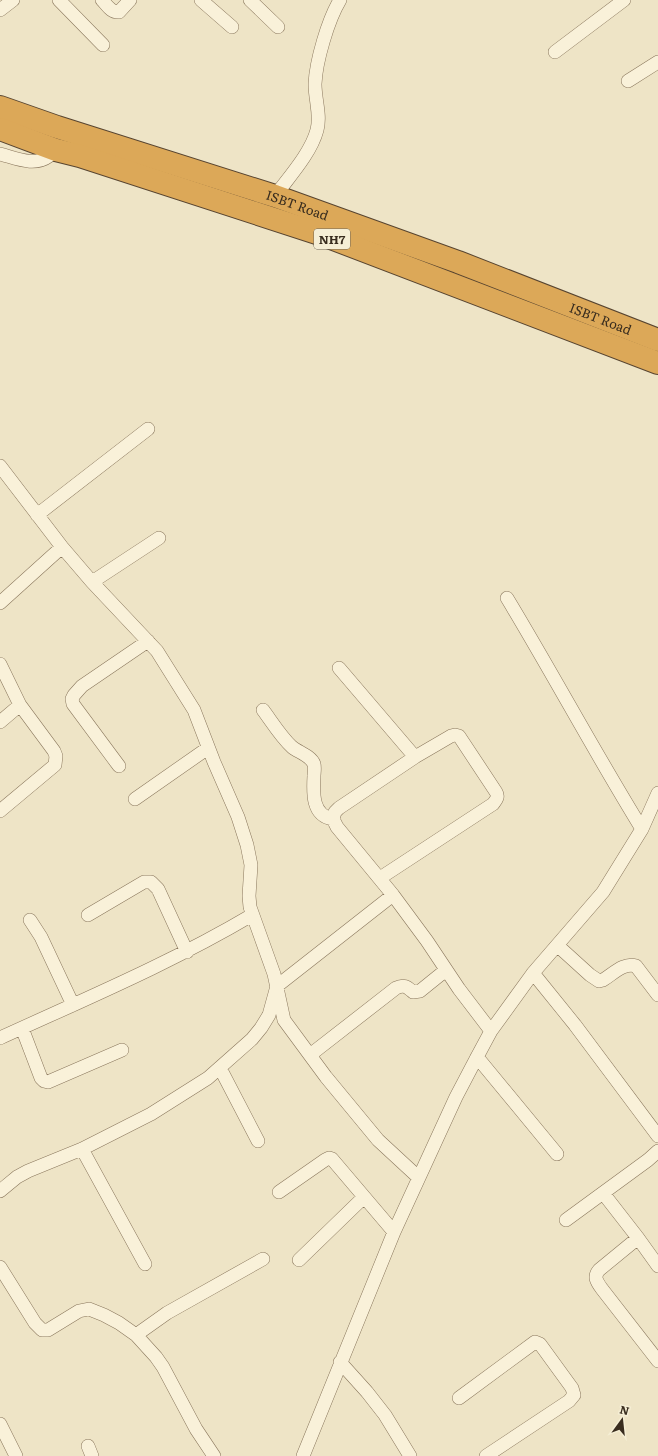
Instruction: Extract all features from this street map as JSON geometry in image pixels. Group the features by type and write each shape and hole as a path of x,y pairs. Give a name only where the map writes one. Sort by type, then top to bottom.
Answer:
{"highway":[{"name":"ISBT Road","path":"0,107 63,129 275,196 458,262 658,340"},
{"name":"NH7","path":"0,129 56,150 80,156 323,236 658,363"}],"street":[{"path":"0,10 13,0"},
{"path":"59,0 103,45"},
{"path":"102,0 112,11 119,12 130,0"},
{"path":"201,0 232,27"},
{"path":"250,0 278,27"},
{"path":"275,196 308,151 315,136 318,121 315,85 317,66 333,14 340,0"},
{"path":"555,52 624,0"},
{"path":"628,81 658,62"},
{"path":"0,154 28,162 46,158 56,150 63,129"},
{"path":"37,515 148,430"},
{"path":"0,466 62,547 92,582 157,651 172,672 201,725 208,748 238,817 249,855 249,896 252,915 271,964 284,1020 378,1140 418,1177"},
{"path":"92,582 159,538"},
{"path":"0,603 62,547"},
{"path":"507,598 642,829"},
{"path":"119,766 73,704 72,699 82,686 148,641"},
{"path":"0,664 20,704 54,751 56,760 55,764 0,811"},
{"path":"339,668 415,757"},
{"path":"0,722 20,704"},
{"path":"263,710 290,745 313,762 315,769 314,795 318,810 324,816 333,820 380,878 491,1031"},
{"path":"333,820 335,812 339,808 415,757 451,736 459,736 498,796 493,804 380,878"},
{"path":"135,799 208,748"},
{"path":"303,1456 394,1232 418,1177 477,1057 491,1031 533,973 558,946 603,892 642,829 658,793"},
{"path":"88,915 144,882 151,882 158,889 187,952"},
{"path":"0,1192 17,1177 82,1149 151,1114 208,1078 252,1039 265,1022 269,1015 277,986 393,895"},
{"path":"0,1038 140,975 187,952 252,915"},
{"path":"30,920 41,937 73,1005"},
{"path":"558,946 590,975 599,981 603,980 624,966 629,964 636,966 658,995"},
{"path":"310,1055 396,988 405,986 416,993 446,970"},
{"path":"533,973 575,1025 658,1136"},
{"path":"22,1028 41,1078 48,1082 122,1050"},
{"path":"477,1057 557,1154"},
{"path":"220,1068 258,1140"},
{"path":"82,1149 145,1264"},
{"path":"566,1220 648,1160 658,1151"},
{"path":"279,1192 329,1158 335,1161 394,1232"},
{"path":"603,1193 658,1266"},
{"path":"299,1260 364,1197"},
{"path":"638,1238 599,1270 596,1278 602,1289 658,1361"},
{"path":"136,1335 167,1313 263,1259"},
{"path":"0,1267 35,1323 42,1330 48,1330 79,1311 89,1309 119,1323 136,1335 163,1367 196,1429 214,1456"},
{"path":"459,1398 535,1342 540,1344 572,1388 574,1395 569,1401 486,1456"},
{"path":"340,1362 385,1416 410,1456"},
{"path":"0,1424 16,1456"}]}
